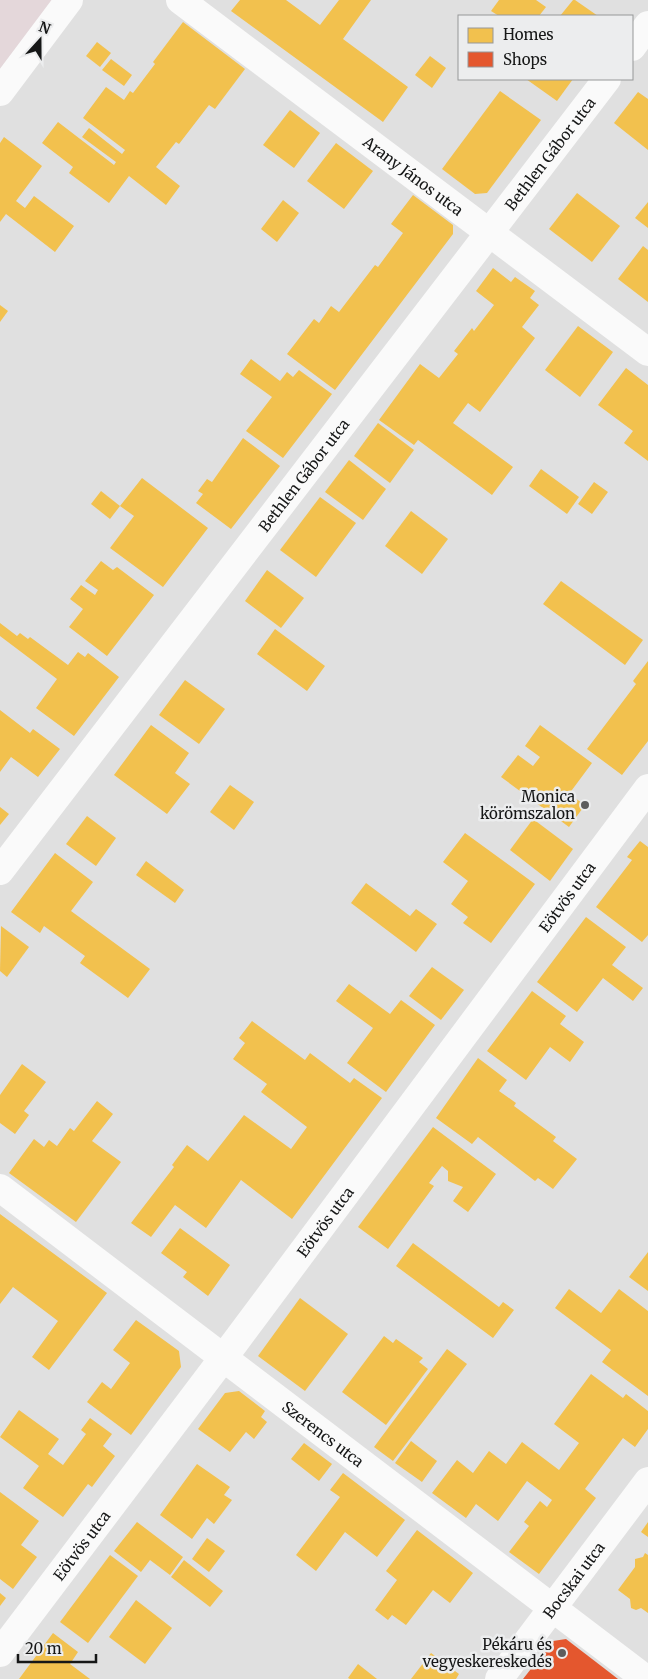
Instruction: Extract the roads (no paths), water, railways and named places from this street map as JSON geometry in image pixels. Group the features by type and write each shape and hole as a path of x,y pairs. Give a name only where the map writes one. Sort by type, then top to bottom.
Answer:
{"street":[{"path":"0,92 69,0"},
{"name":"Arany János utca","path":"180,0 648,352"},
{"path":"633,46 648,25"},
{"name":"Bethlen Gábor utca","path":"0,872 606,80"},
{"name":"Eötvös utca","path":"0,1653 223,1359 648,788"},
{"name":"Szerencs utca","path":"0,1188 646,1679"},
{"name":"Bocskai utca","path":"499,1679 648,1481"}],"place":[{"name":"Monica körömszalon","path":"585,805"},
{"name":"Pékáru és vegyeskereskedés","path":"562,1653"}]}
